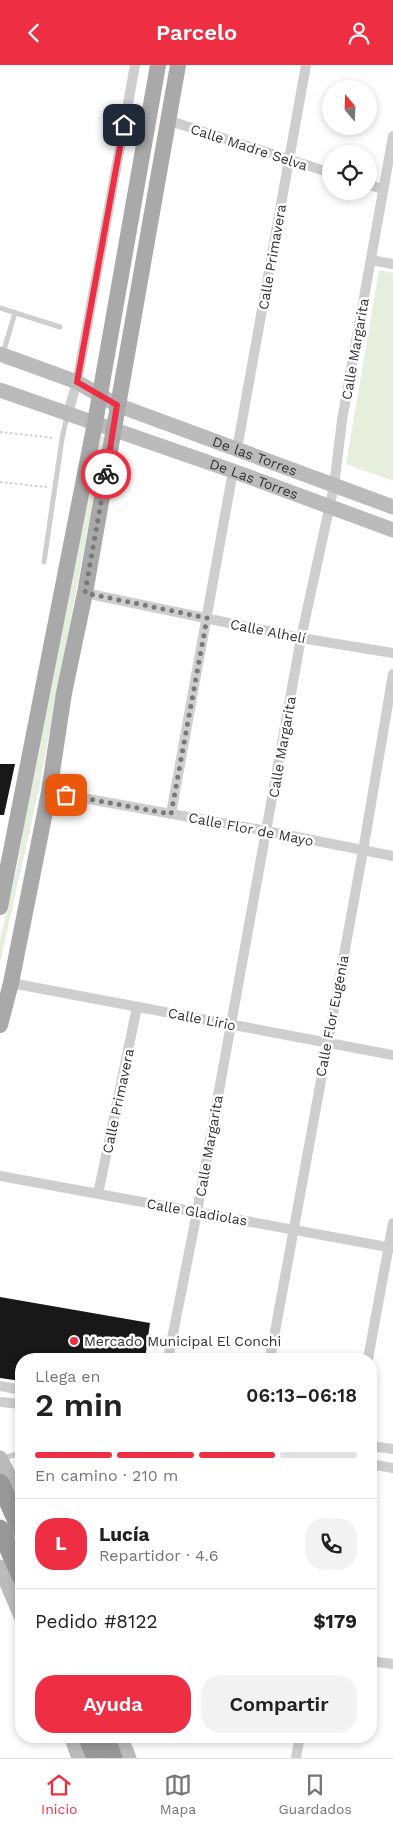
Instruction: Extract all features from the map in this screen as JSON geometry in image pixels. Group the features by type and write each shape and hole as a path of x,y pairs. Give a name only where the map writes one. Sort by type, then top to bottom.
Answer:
{"highway":[{"path":"0,1483 15,1517"},
{"path":"0,1529 15,1563"},
{"path":"91,1743 96,1758"},
{"path":"107,1743 113,1758"}],"main road":[{"path":"0,907 94,423 158,65"},
{"path":"0,1025 11,983 49,792 64,693 85,593 178,65"}],"street":[{"path":"68,413 77,382 135,65"},
{"name":"Calle Primavera","path":"237,449 306,65"},
{"name":"Calle Madre Selva","path":"167,121 322,170"},
{"name":"Calle Margarita","path":"169,1353 197,1212 301,638 334,486 342,420 393,135"},
{"path":"377,187 383,189"},
{"path":"371,260 393,264"},
{"name":"De las Torres","path":"1,354 77,382 117,405 393,507"},
{"name":"De Las Torres","path":"0,390 233,471 393,530"},
{"path":"171,814 233,471"},
{"name":"Calle Alhelí","path":"85,593 301,638 393,653"},
{"name":"Calle Flor Eugenia","path":"271,1353 326,1042 363,851 393,674"},
{"name":"Calle Flor de Mayo","path":"49,792 267,831 393,857"},
{"name":"Calle Lirio","path":"11,983 393,1055"},
{"name":"Calle Primavera","path":"98,1194 138,1007"},
{"name":"Calle Gladiolas","path":"0,1176 391,1248"},
{"path":"369,1353 391,1248 393,1223"},
{"path":"0,1386 15,1388"},
{"path":"0,1402 15,1404"},
{"path":"377,1447 393,1449"},
{"path":"0,1459 15,1488"},
{"path":"377,1465 393,1468"},
{"path":"0,1522 15,1514"},
{"path":"0,1567 15,1602"},
{"path":"377,1662 393,1664"},
{"path":"73,1743 80,1758"},
{"path":"123,1743 129,1758"},
{"path":"296,1758 299,1743"}],"lane":[{"path":"0,308 60,327"},
{"path":"1,354 15,313"},
{"path":"44,562 62,439 68,413"},
{"path":"0,1459 15,1455"}],"path":[{"path":"0,433 62,439"},
{"path":"0,482 56,488"}],"green space":[{"path":"379,270 393,273 393,481 346,464"},
{"path":"101,435 105,438 37,798 0,963 0,940 19,858 28,798"}],"building":[{"path":"0,764 15,764 4,815 0,815"},
{"name":"Mercado Municipal El Conchi","path":"0,1297 150,1323 146,1353 15,1353 15,1380 0,1378"}],"way so far":[{"path":"66,795 171,814 207,618 85,593 106,474"}],"place":[{"name":"Mercado Municipal El Conchi","path":"74,1341"}],"route":[{"path":"106,474 117,405 77,382 124,125"}]}
